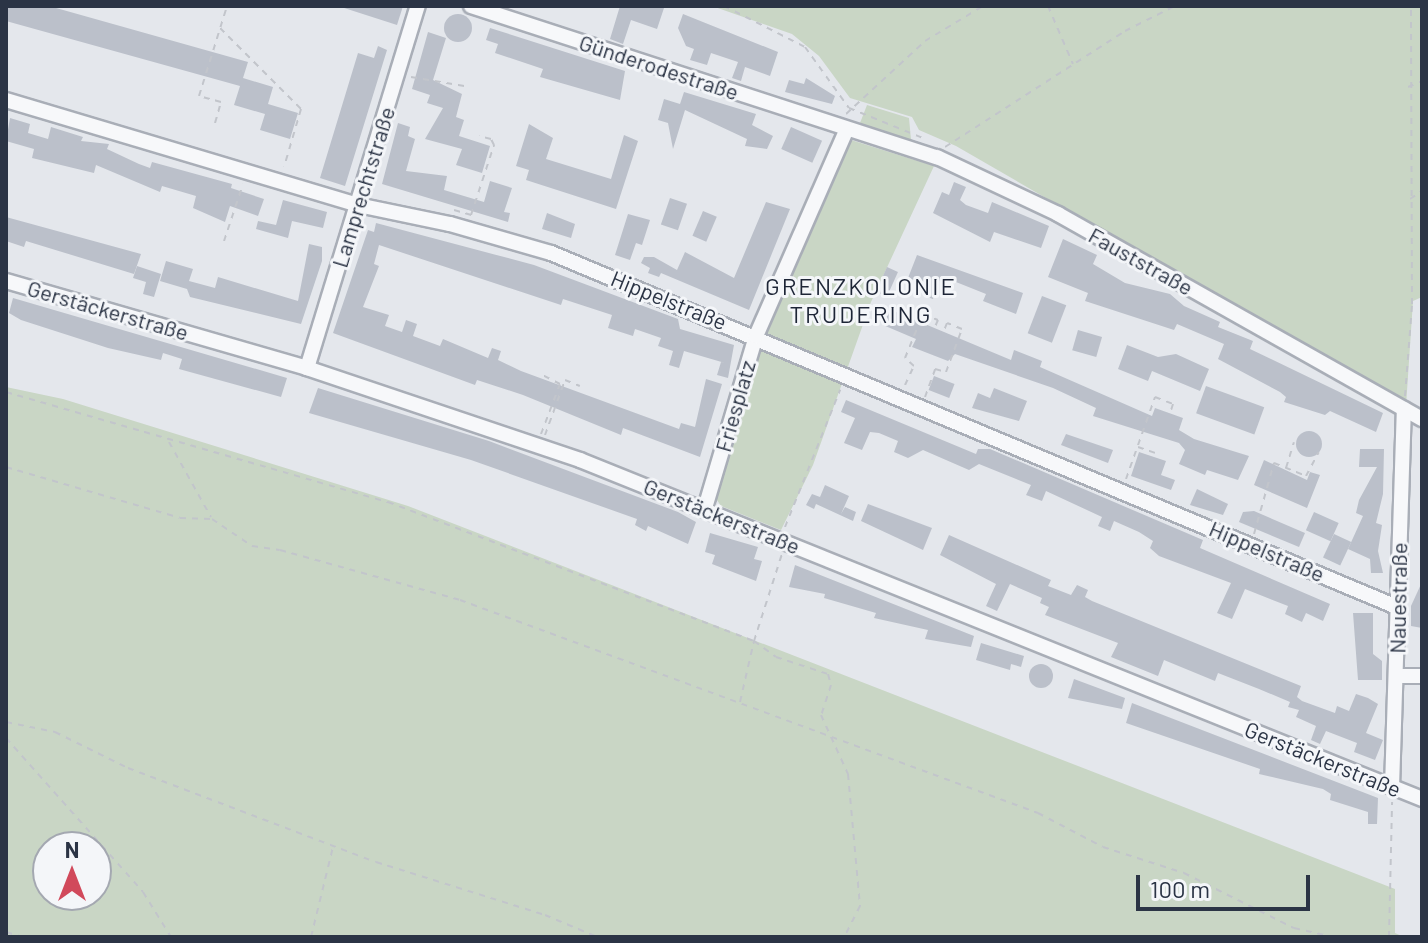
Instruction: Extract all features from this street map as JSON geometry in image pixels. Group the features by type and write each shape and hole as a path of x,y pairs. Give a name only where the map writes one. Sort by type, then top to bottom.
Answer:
{"street":[{"name":"Lamprechtstraße","path":"307,368 418,6"},
{"name":"Günderodestraße","path":"471,6 847,129"},
{"name":"Hippelstraße","path":"6,100 358,205 551,253 1123,488 1397,607"},
{"name":"Friesplatz","path":"705,508 756,336 847,129"},
{"name":"Fauststraße","path":"847,129 937,157 1005,188 1422,419"},
{"name":"Gerstäckerstraße","path":"6,281 307,368 539,446 705,508 1422,799"},
{"name":"Nauestraße","path":"1392,787 1404,409"},
{"path":"1397,676 1422,676"}],"path":[{"path":"215,123 221,102 199,96 227,6"},
{"path":"724,6 805,47 849,108 933,143"},
{"path":"847,129 843,121 849,108 925,41 983,6"},
{"path":"1048,6 1073,64"},
{"path":"1164,6 1167,10"},
{"path":"942,148 1073,64 1175,6"},
{"path":"1404,409 1412,304 1407,88 1411,6"},
{"path":"220,28 301,109 280,182"},
{"path":"398,73 464,86"},
{"path":"1407,88 1422,81"},
{"path":"454,210 471,215 494,145 491,139 479,136"},
{"path":"224,241 247,171"},
{"path":"1410,199 1422,191"},
{"path":"901,397 914,366 905,358 923,314 938,320 934,329"},
{"path":"922,405 935,369 946,372 962,329 947,323 943,333"},
{"path":"740,703 783,540 846,374"},
{"path":"539,446 560,384 542,375"},
{"path":"539,446 565,380 580,386"},
{"path":"6,392 388,502 754,641 776,657 828,674 831,685 821,715 827,736 848,774 860,906 844,937"},
{"path":"1123,488 1155,397 1173,404 1171,410"},
{"path":"169,441 212,519 252,546 280,550 460,600 1038,813 1103,847 1152,867 1184,873 1294,928 1333,937"},
{"path":"1286,468 1294,442"},
{"path":"1137,447 1155,453"},
{"path":"1250,544 1274,463 1306,476 1319,452"},
{"path":"6,467 180,518 212,519"},
{"path":"6,722 55,732 128,768 376,862 545,915 597,937"},
{"path":"6,738 143,892 171,937"},
{"path":"6,748 13,749"},
{"path":"1389,937 1392,787"},
{"path":"311,937 334,846"},
{"path":"6,932 22,937"}],"green space":[{"path":"712,6 1422,6 1422,297 1413,301 1406,406 956,146 919,130 912,117 850,98 819,56 792,34"},
{"path":"867,105 909,118 911,140 860,123"},
{"path":"851,140 934,166 871,302 813,465 781,530 721,506 715,497 768,326"},
{"path":"6,387 63,399 408,506 1395,889 1395,933 1404,937 6,937"}],"building":[{"path":"6,6 49,6 248,62 243,78 273,87 268,104 298,113 290,139 260,130 265,114 234,105 240,86 6,21"},
{"path":"338,6 403,6 397,25"},
{"path":"620,6 664,8 657,29 631,20 623,44 610,39"},
{"path":"458,14 468,18 472,28 468,38 458,42 448,38 444,28 448,18"},
{"path":"683,14 778,52 770,76 745,67 741,81 732,78 738,62 711,53 707,65 690,60 694,49 686,46 678,28"},
{"path":"490,28 625,71 620,100 540,77 543,69 495,53 498,44 486,40"},
{"path":"428,32 446,38 433,80 462,94 456,117 464,120 459,136 490,146 482,173 456,165 462,149 425,139 443,108 427,103 430,95 412,89"},
{"path":"378,46 387,50 345,186 320,178 358,53 374,58"},
{"path":"806,78 835,96 832,104 785,92 789,80 804,84"},
{"path":"684,92 756,114 752,125 773,136 767,149 745,146 747,139 685,110 673,149 668,123 658,120 664,99 680,104"},
{"path":"10,118 30,124 28,133 48,139 51,127 83,137 81,141 109,144 107,149 150,168 152,162 232,184 231,188 264,199 258,216 230,206 225,222 193,208 196,196 162,186 160,192 96,165 94,173 32,158 34,149 6,141"},
{"path":"398,123 410,127 408,136 415,139 406,171 447,176 444,190 484,202 490,181 512,188 504,212 510,213 508,222 382,184"},
{"path":"529,124 553,138 546,159 611,179 624,135 638,141 616,209 526,180 529,170 516,166"},
{"path":"791,127 822,141 812,163 781,149"},
{"path":"954,182 966,187 960,200 966,205 988,213 992,202 1049,226 1041,248 994,232 990,242 933,213 942,192 949,195"},
{"path":"670,198 687,204 678,230 661,224"},
{"path":"283,200 327,212 323,228 292,221 288,238 256,229 258,221 276,225"},
{"path":"766,202 790,209 749,310 661,273 659,277 648,273 650,268 641,263 644,257 654,257 677,270 685,252 734,278"},
{"path":"703,211 717,217 706,242 692,236"},
{"path":"547,213 575,224 571,238 542,229"},
{"path":"628,214 650,220 642,245 636,243 630,260 615,255"},
{"path":"6,217 141,254 134,274 26,241 24,247 6,241"},
{"path":"376,223 534,265 678,319 680,329 734,345 728,378 717,375 721,362 725,363 684,351 679,368 669,365 673,351 658,346 661,338 635,329 633,336 608,328 612,315 563,299 561,305 379,245 374,264 379,266 363,307 389,315 385,326 402,332 406,320 417,324 413,336 440,346 443,339 488,358 492,348 501,351 498,360 521,371 679,429 681,423 695,427 706,379 722,384 700,457 623,428 621,435 523,395 477,380 475,385 333,333 368,230 374,232"},
{"path":"1063,239 1097,255 1093,264 1125,283 1170,294 1184,306 1220,322 1218,327 1253,341 1250,349 1383,413 1376,432 1330,411 1325,415 1284,402 1286,397 1280,392 1218,359 1224,344 1177,324 1174,330 1085,301 1088,293 1048,277"},
{"path":"309,244 322,247 322,261 301,324 190,297 187,289 160,281 166,261 193,269 189,281 215,288 218,277 298,301"},
{"path":"917,255 1023,293 1016,314 983,301 986,294 941,276 933,299 924,296 928,285 908,278"},
{"path":"137,266 161,274 154,297 143,294 146,282 133,278"},
{"path":"887,267 898,272 887,297 876,292"},
{"path":"1042,296 1066,305 1052,343 1028,333"},
{"path":"13,298 287,378 281,397 179,369 182,359 163,353 161,360 108,348 21,320 9,313"},
{"path":"889,309 1011,360 1014,350 1042,361 1040,367 1152,416 1155,408 1183,418 1179,430 1194,439 1249,456 1238,480 1207,470 1205,475 1179,464 1185,450 1179,443 1093,416 1096,408 1053,388 955,354 948,361 912,347 916,339 883,325"},
{"path":"1078,330 1102,337 1096,357 1072,350"},
{"path":"1127,345 1158,357 1176,354 1209,369 1200,391 1152,371 1148,381 1118,369"},
{"path":"934,376 955,384 949,398 929,390"},
{"path":"1206,386 1264,407 1254,434 1196,413"},
{"path":"318,388 489,441 678,512 696,522 688,544 648,526 646,531 635,525 637,519 471,460 309,413"},
{"path":"994,388 1027,401 1019,421 972,408 978,393 990,398"},
{"path":"846,400 976,454 978,449 990,449 1203,540 1200,548 1330,604 1323,621 1306,613 1302,622 1285,614 1288,606 1245,589 1232,619 1217,613 1231,583 1159,556 1150,548 1153,541 1139,532 1114,521 1110,531 1098,526 1102,517 1046,491 1042,501 1026,495 1031,485 979,464 969,470 923,450 908,458 894,452 898,441 879,433 870,432 862,450 844,443 855,418 841,412"},
{"path":"1309,431 1318,435 1322,444 1318,453 1309,457 1300,453 1296,444 1300,435"},
{"path":"1066,434 1113,450 1108,463 1061,445"},
{"path":"1360,449 1384,449 1383,494 1376,523 1382,525 1378,551 1383,573 1371,573 1370,559 1348,549 1363,516 1356,513 1359,500 1377,467 1359,467"},
{"path":"1139,452 1166,461 1161,475 1175,480 1171,490 1131,476"},
{"path":"1264,460 1307,480 1310,472 1320,475 1307,508 1254,485"},
{"path":"825,485 849,496 841,514 845,507 856,512 853,521 816,504 814,509 806,505 812,494 820,497"},
{"path":"1197,489 1228,504 1223,515 1190,505"},
{"path":"868,504 932,528 923,550 861,521"},
{"path":"1254,511 1305,533 1299,547 1239,522 1243,512"},
{"path":"1314,512 1339,523 1331,541 1306,530"},
{"path":"710,533 758,547 754,559 762,561 756,581 712,564 715,555 705,552"},
{"path":"1334,534 1351,542 1340,566 1323,558"},
{"path":"949,535 1051,580 1048,586 1071,595 1077,585 1088,590 1085,597 1092,601 1301,686 1297,697 1302,701 1335,713 1337,706 1349,711 1356,694 1368,698 1378,704 1366,733 1383,740 1375,760 1354,752 1357,743 1326,731 1320,744 1311,740 1316,726 1296,717 1299,710 1288,707 1290,702 1218,673 1215,681 1164,660 1158,676 1111,657 1118,643 1045,615 1049,607 1040,603 1042,598 1010,584 997,611 986,606 996,584 940,555"},
{"path":"795,565 974,636 971,647 925,639 928,630 874,618 876,613 824,598 825,594 789,587"},
{"path":"1422,582 1422,628 1411,626 1411,606"},
{"path":"1353,613 1373,613 1373,654 1382,661 1382,680 1358,680"},
{"path":"981,643 1024,656 1021,667 1011,664 1010,670 976,660"},
{"path":"1041,664 1050,667 1053,676 1050,685 1041,688 1032,685 1029,676 1032,667"},
{"path":"1074,679 1125,698 1122,709 1068,698"},
{"path":"1132,703 1378,798 1377,824 1368,824 1368,812 1330,800 1331,794 1323,789 1259,774 1260,769 1126,723"}],"district":[{"name":"GRENZKOLONIE TRUDERING","path":"861,300"}]}
